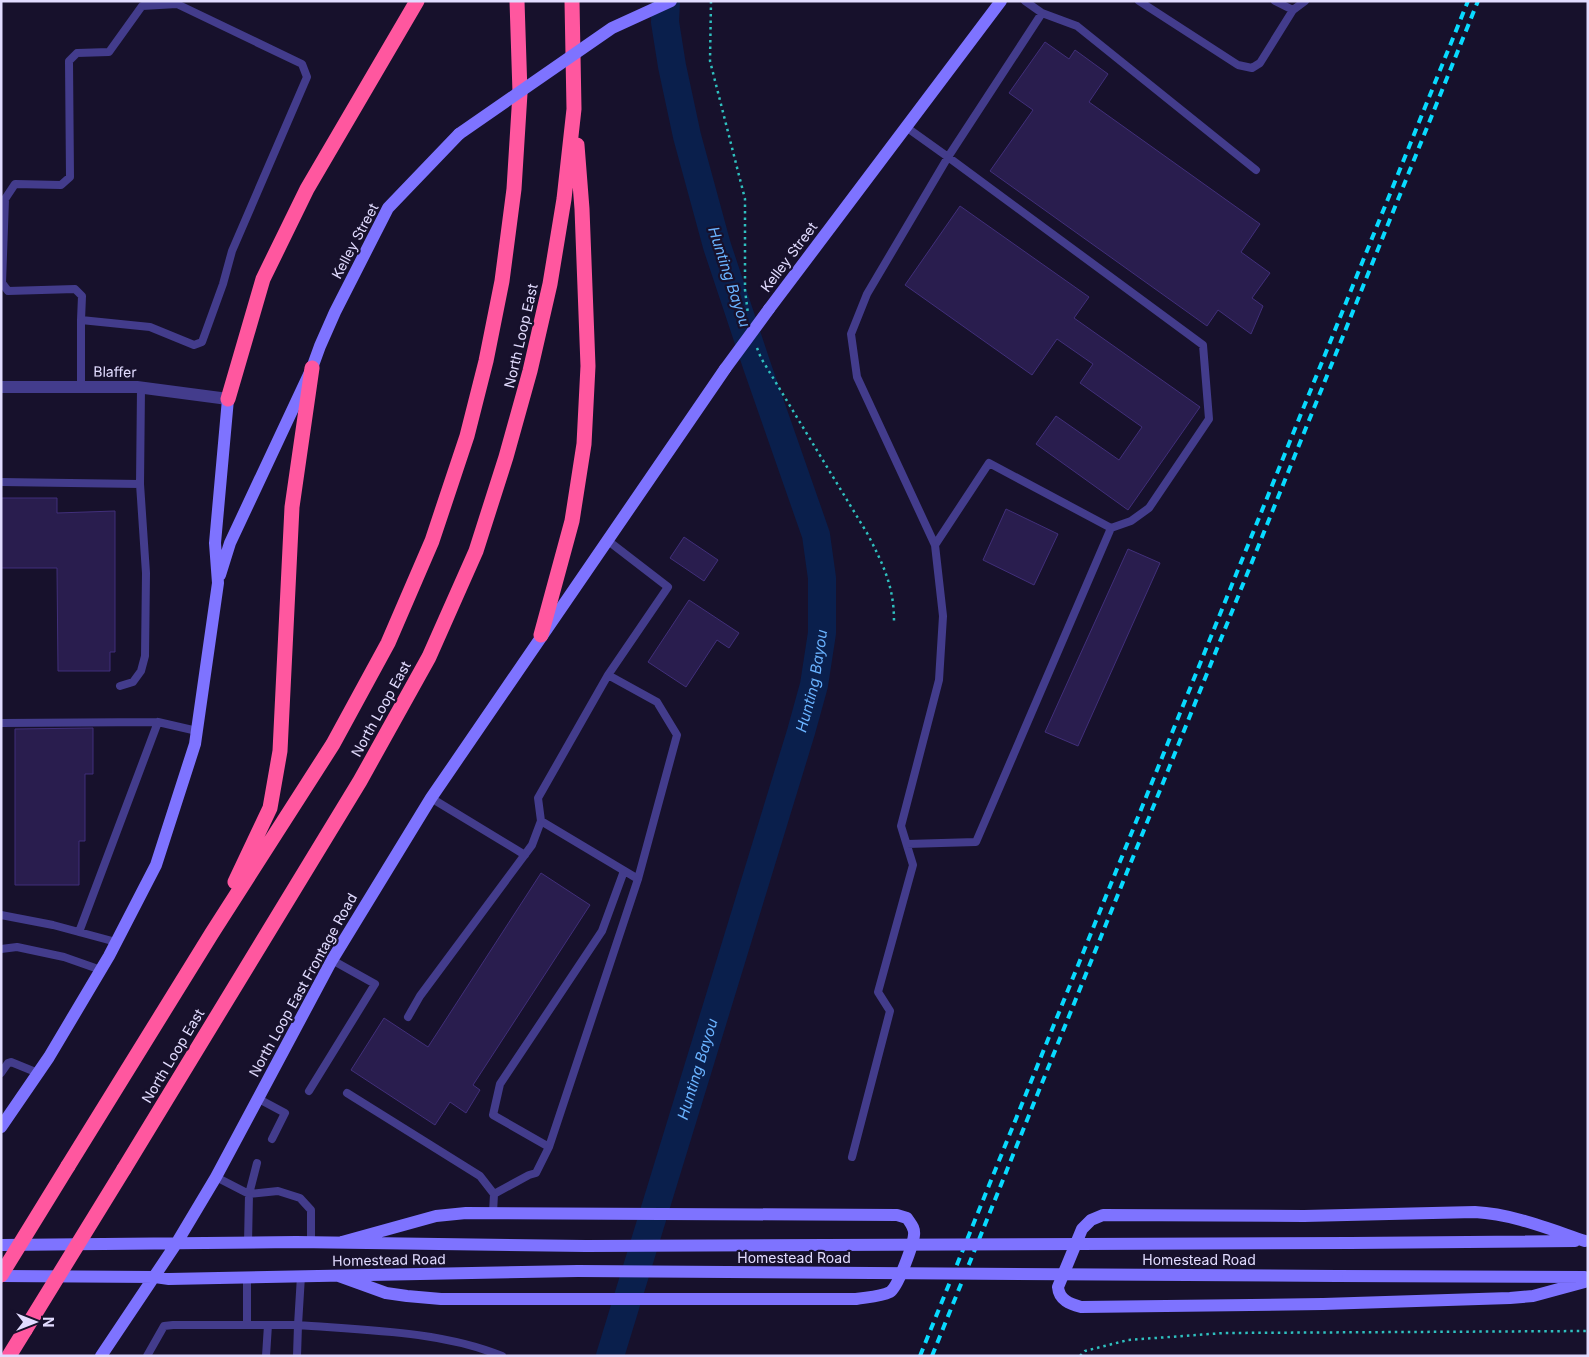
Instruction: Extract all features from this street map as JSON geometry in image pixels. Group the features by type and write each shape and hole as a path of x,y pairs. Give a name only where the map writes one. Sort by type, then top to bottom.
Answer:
{"highway":[{"path":"228,399 264,279 307,189 417,1"},
{"name":"North Loop East","path":"1,1276 212,933 333,744 388,643 432,541 467,436 486,361 502,281 514,190 520,93 517,1"},
{"name":"North Loop East","path":"9,1356 360,781 429,657 476,551 506,457 530,371 550,284 564,199 574,109 572,1"},
{"path":"541,636 572,521 584,444 588,366 582,209 574,109"},
{"path":"212,933 270,808 280,751 292,507 312,368"}],"main road":[{"name":"Kelley Street","path":"218,583 230,543 312,368 335,312 388,208 459,134 612,28 671,1"},
{"name":"Kelley Street","path":"541,636 725,369 1001,1"},
{"path":"1,1128 38,1073 101,970 156,865 195,744 218,583 215,542 228,399"},
{"name":"North Loop East Frontage Road","path":"105,1354 176,1244 216,1177 332,960 431,798 541,636"},
{"path":"339,1276 386,1293 441,1299 856,1298 877,1296 892,1291 899,1280 914,1236 913,1226 907,1218 897,1215 466,1213 436,1216 342,1242"},
{"path":"1587,1241 1495,1213 1304,1216 1103,1215 1091,1220 1082,1229 1058,1287 1058,1292 1069,1304 1081,1306 1294,1305 1510,1298 1533,1296 1588,1281"},
{"name":"Homestead Road","path":"1,1245 342,1242 586,1246 1587,1241"},
{"name":"Homestead Road","path":"1,1276 155,1276 169,1279 578,1271 1588,1278"}],"street":[{"name":"Blaffer","path":"1,387 141,388 228,399"}],"lane":[{"path":"1025,1 1042,13 1077,26 1256,170"},
{"path":"1139,1 1238,65 1252,68 1260,63 1293,10 1305,1"},
{"path":"1275,1 1293,10"},
{"path":"81,320 150,327 194,345 202,342 223,284 232,251 307,76 302,64 177,4 142,6 109,52 77,52 69,61 70,177 61,185 15,184 5,199 2,283 8,291 74,289 82,296 81,320 81,387"},
{"path":"852,1157 890,1011 878,992 913,865 901,826 939,680 944,616 935,544 857,377 851,334 868,294 948,157 1042,13"},
{"path":"906,127 1202,345 1209,419 1149,508 1131,521 1111,528 989,463 935,544"},
{"path":"120,686 133,682 141,671 145,656 146,573 140,484 141,388"},
{"path":"1,482 140,484"},
{"path":"906,844 976,842 1111,528"},
{"path":"408,1017 420,996 532,845 541,821 538,798 608,675 668,587 607,540"},
{"path":"494,1194 536,1173 549,1147 638,879 676,735 657,702 608,675"},
{"path":"1,722 158,722 197,731"},
{"path":"79,932 158,722"},
{"path":"431,798 525,855"},
{"path":"541,821 638,879"},
{"path":"549,1147 493,1115 500,1084 602,931 624,871"},
{"path":"1,915 116,942"},
{"path":"1,949 17,946 101,970"},
{"path":"309,1091 375,984 332,960"},
{"path":"1,1073 8,1063 11,1062 38,1073"},
{"path":"347,1093 480,1176 494,1194 494,1213"},
{"path":"257,1098 285,1113 272,1139"},
{"path":"248,1243 249,1194 257,1163"},
{"path":"216,1177 249,1194 278,1191 300,1198 311,1210 311,1242"},
{"path":"297,1356 302,1276"},
{"path":"247,1277 247,1324"},
{"path":"147,1356 164,1326 173,1324 298,1324 408,1334 463,1344 502,1356"},
{"path":"266,1356 268,1324"}],"path":[{"path":"1080,1356 1092,1349 1128,1340 1216,1334 1588,1331"}],"building":[{"path":"1045,42 1069,59 1075,50 1108,74 1089,102 1260,224 1241,252 1270,273 1252,298 1263,306 1251,334 1218,310 1207,326 990,171 1033,110 1009,93"},
{"path":"960,206 1089,297 1074,318 1200,407 1128,510 1036,444 1056,416 1119,460 1142,427 1080,383 1093,364 1057,339 1032,375 905,285"},
{"path":"1,498 57,498 57,513 115,511 115,652 110,652 110,671 58,671 57,568 1,568"},
{"path":"1006,509 1058,534 1034,585 983,560"},
{"path":"684,537 718,560 704,581 670,558"},
{"path":"1128,549 1160,563 1078,746 1045,732"},
{"path":"689,600 739,633 729,648 717,640 686,687 648,662"},
{"path":"93,728 93,774 85,774 85,841 79,841 79,885 15,885 15,729"},
{"path":"541,873 590,905 473,1085 480,1090 466,1113 450,1102 435,1125 351,1070 384,1018 428,1047"}],"waterway":[{"name":"Hunting Bayou","path":"610,1356 801,732 814,685 822,633 822,578 816,535 717,246 687,136 672,66 665,22 666,1"}],"railway":[{"path":"920,1356 1468,1"},
{"path":"932,1356 1478,1"}]}
